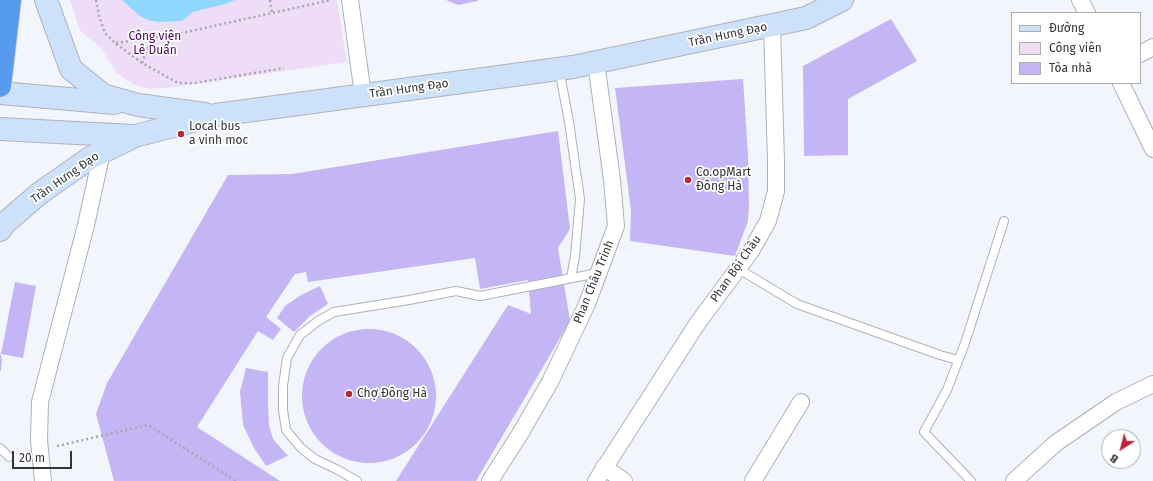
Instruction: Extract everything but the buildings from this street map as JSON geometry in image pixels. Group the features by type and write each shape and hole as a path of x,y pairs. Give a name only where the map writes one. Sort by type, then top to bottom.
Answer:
{"highway":[{"path":"0,86 10,0"}],"main road":[{"path":"46,0 71,69 103,95 138,105"},
{"name":"Trần Hưng Đạo","path":"0,230 4,224 40,193 90,158 135,136 216,115 559,69 596,62 806,18 842,0"},
{"path":"0,93 138,105 216,115"},
{"path":"0,129 135,136"}],"street":[{"path":"350,0 363,95"},
{"path":"1080,0 1086,12"},
{"name":"Phan Bội Châu","path":"596,481 696,324 751,251 768,220 776,191 772,26"},
{"path":"1141,53 1153,47"},
{"name":"Phan Châu Trinh","path":"490,481 520,434 550,382 587,304 616,226 612,180 596,62"},
{"path":"1121,84 1153,149"},
{"path":"43,481 39,440 40,402 86,225 102,152"},
{"path":"1014,481 1056,443 1116,402 1153,384"},
{"path":"753,481 801,402"},
{"path":"604,467 624,481"}],"lane":[{"path":"559,69 569,122 580,199 575,256 571,278"},
{"path":"971,481 924,432 946,390 965,344 1004,221"},
{"path":"737,268 797,304 940,356 958,360"},
{"path":"357,481 315,459 301,448 286,430 283,410 283,386 287,358 300,335 318,321 334,312 456,291 480,296 598,273"},
{"path":"0,448 9,457"}],"path":[{"path":"96,0 99,16 105,33 115,43 142,63 178,83 195,83 284,68"},
{"path":"270,0 272,13"},
{"path":"115,43 182,33 331,0"},
{"path":"142,63 152,37"},
{"path":"40,450 148,425 236,481"}],"green space":[{"name":"Công viên Lê Duẩn","path":"70,0 337,0 347,62 166,88 149,89 133,84 116,72 101,48 80,31"}],"water":[{"path":"122,0 235,0 193,12 182,21 158,22 148,20 140,16"}],"place":[{"name":"Local bus a vinh moc","path":"181,134"},
{"name":"Co.opMart Đông Hà","path":"688,180"},
{"name":"Chợ Đông Hà","path":"349,394"}]}
